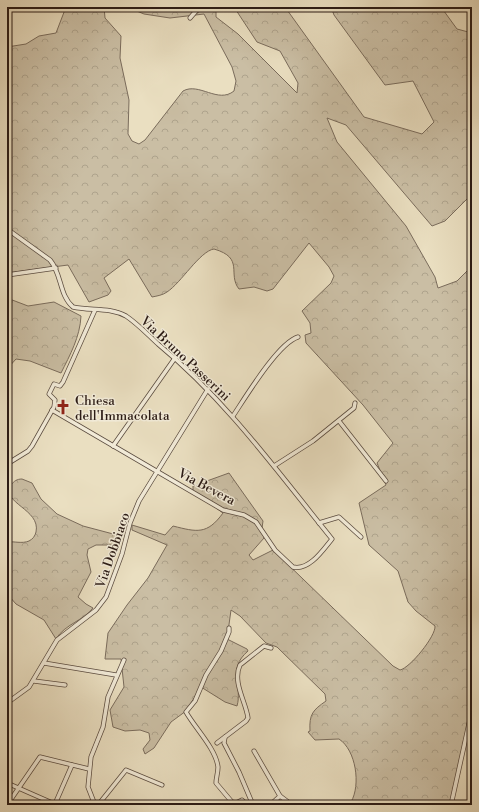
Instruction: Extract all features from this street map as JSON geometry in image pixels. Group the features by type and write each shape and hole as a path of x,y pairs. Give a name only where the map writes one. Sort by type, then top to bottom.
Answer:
{"street":[{"path":"190,18 196,11 204,7"},
{"path":"7,229 50,260 56,268 7,275"},
{"name":"Via Bruno Passerini","path":"56,268 62,292 69,303 79,308 125,316 175,358 208,389 274,466 332,539"},
{"path":"7,464 28,451 52,410 55,400 49,394 54,384 60,386 63,382 95,310"},
{"path":"232,416 290,340 298,336"},
{"path":"113,446 175,358"},
{"name":"Via Dobbiaco","path":"7,703 29,687 34,681 57,640 96,610 106,597 122,554 130,523 140,502 208,389"},
{"path":"274,466 313,441 339,421 354,408 355,403"},
{"path":"52,410 159,472"},
{"path":"339,421 386,481"},
{"name":"Via Bevera","path":"159,472 223,510 250,517 256,522 276,550 293,567 301,567 308,564 332,539"},
{"path":"319,523 339,517 361,537"},
{"path":"229,628 229,632 221,651 206,674 195,701 186,712 202,735 216,760 218,767 216,783 232,802 236,803 242,800 247,805"},
{"path":"217,743 248,718 240,690 238,668 264,646 271,648"},
{"path":"124,660 116,675 108,697 103,727 94,750 89,769 88,787 97,805 126,770 162,785"},
{"path":"44,663 116,675"},
{"path":"34,681 65,685"},
{"path":"451,805 472,710"},
{"path":"225,737 224,743 239,772 253,805"},
{"path":"254,751 280,796 292,805"},
{"path":"7,805 40,757 89,769"},
{"path":"7,784 56,805 72,765"},
{"path":"270,805 280,796"}],"green space":[{"path":"66,7 104,7 105,18 121,36 120,58 129,100 128,134 132,141 139,144 145,140 183,91 195,89 215,94 228,94 234,91 236,81 232,67 204,14 170,18 144,14 127,7 216,7 216,17 238,34 297,93 298,83 280,51 257,42 234,7 285,7 364,117 422,134 434,122 413,81 385,85 334,15 331,7 441,7 457,29 472,33 472,194 445,221 432,226 346,125 327,118 337,142 406,226 435,277 438,288 457,281 467,271 472,276 472,565 468,586 472,591 472,713 451,805 359,805 351,802 356,787 356,777 353,759 345,744 339,739 315,740 308,732 310,731 311,716 318,707 326,701 325,694 277,647 266,643 240,616 231,610 227,639 247,649 248,651 241,658 236,671 238,692 237,706 225,702 201,687 186,711 171,722 154,748 145,754 143,749 150,740 149,733 140,730 125,731 113,727 110,710 124,687 121,659 105,659 108,633 148,578 167,545 132,530 132,525 165,535 173,526 189,530 201,530 212,525 223,513 193,491 193,486 229,473 263,521 262,528 264,538 249,555 253,560 273,550 393,666 400,670 410,664 427,644 435,626 416,611 408,602 398,571 369,545 359,503 386,485 377,463 393,443 363,405 306,343 305,335 311,333 310,323 302,311 331,283 334,276 329,267 309,243 273,289 267,291 254,287 239,289 234,278 234,267 229,257 214,249 203,255 167,292 162,295 152,297 129,259 104,278 111,291 108,295 89,302 68,265 7,273 7,47 26,44 39,36 56,33"},
{"path":"7,298 28,306 54,302 81,316 77,339 61,373 30,361 16,359 7,369"},
{"path":"22,479 32,483 41,499 57,514 83,526 117,535 121,539 116,545 96,545 88,549 87,555 91,572 78,597 93,608 64,630 56,639 44,620 16,604 9,596 7,589 7,542 29,541 34,537 36,532 36,524 33,517 15,502 9,491 13,482"}],"place":[{"name":"Chiesa dell'Immacolata","path":"63,407"}]}
